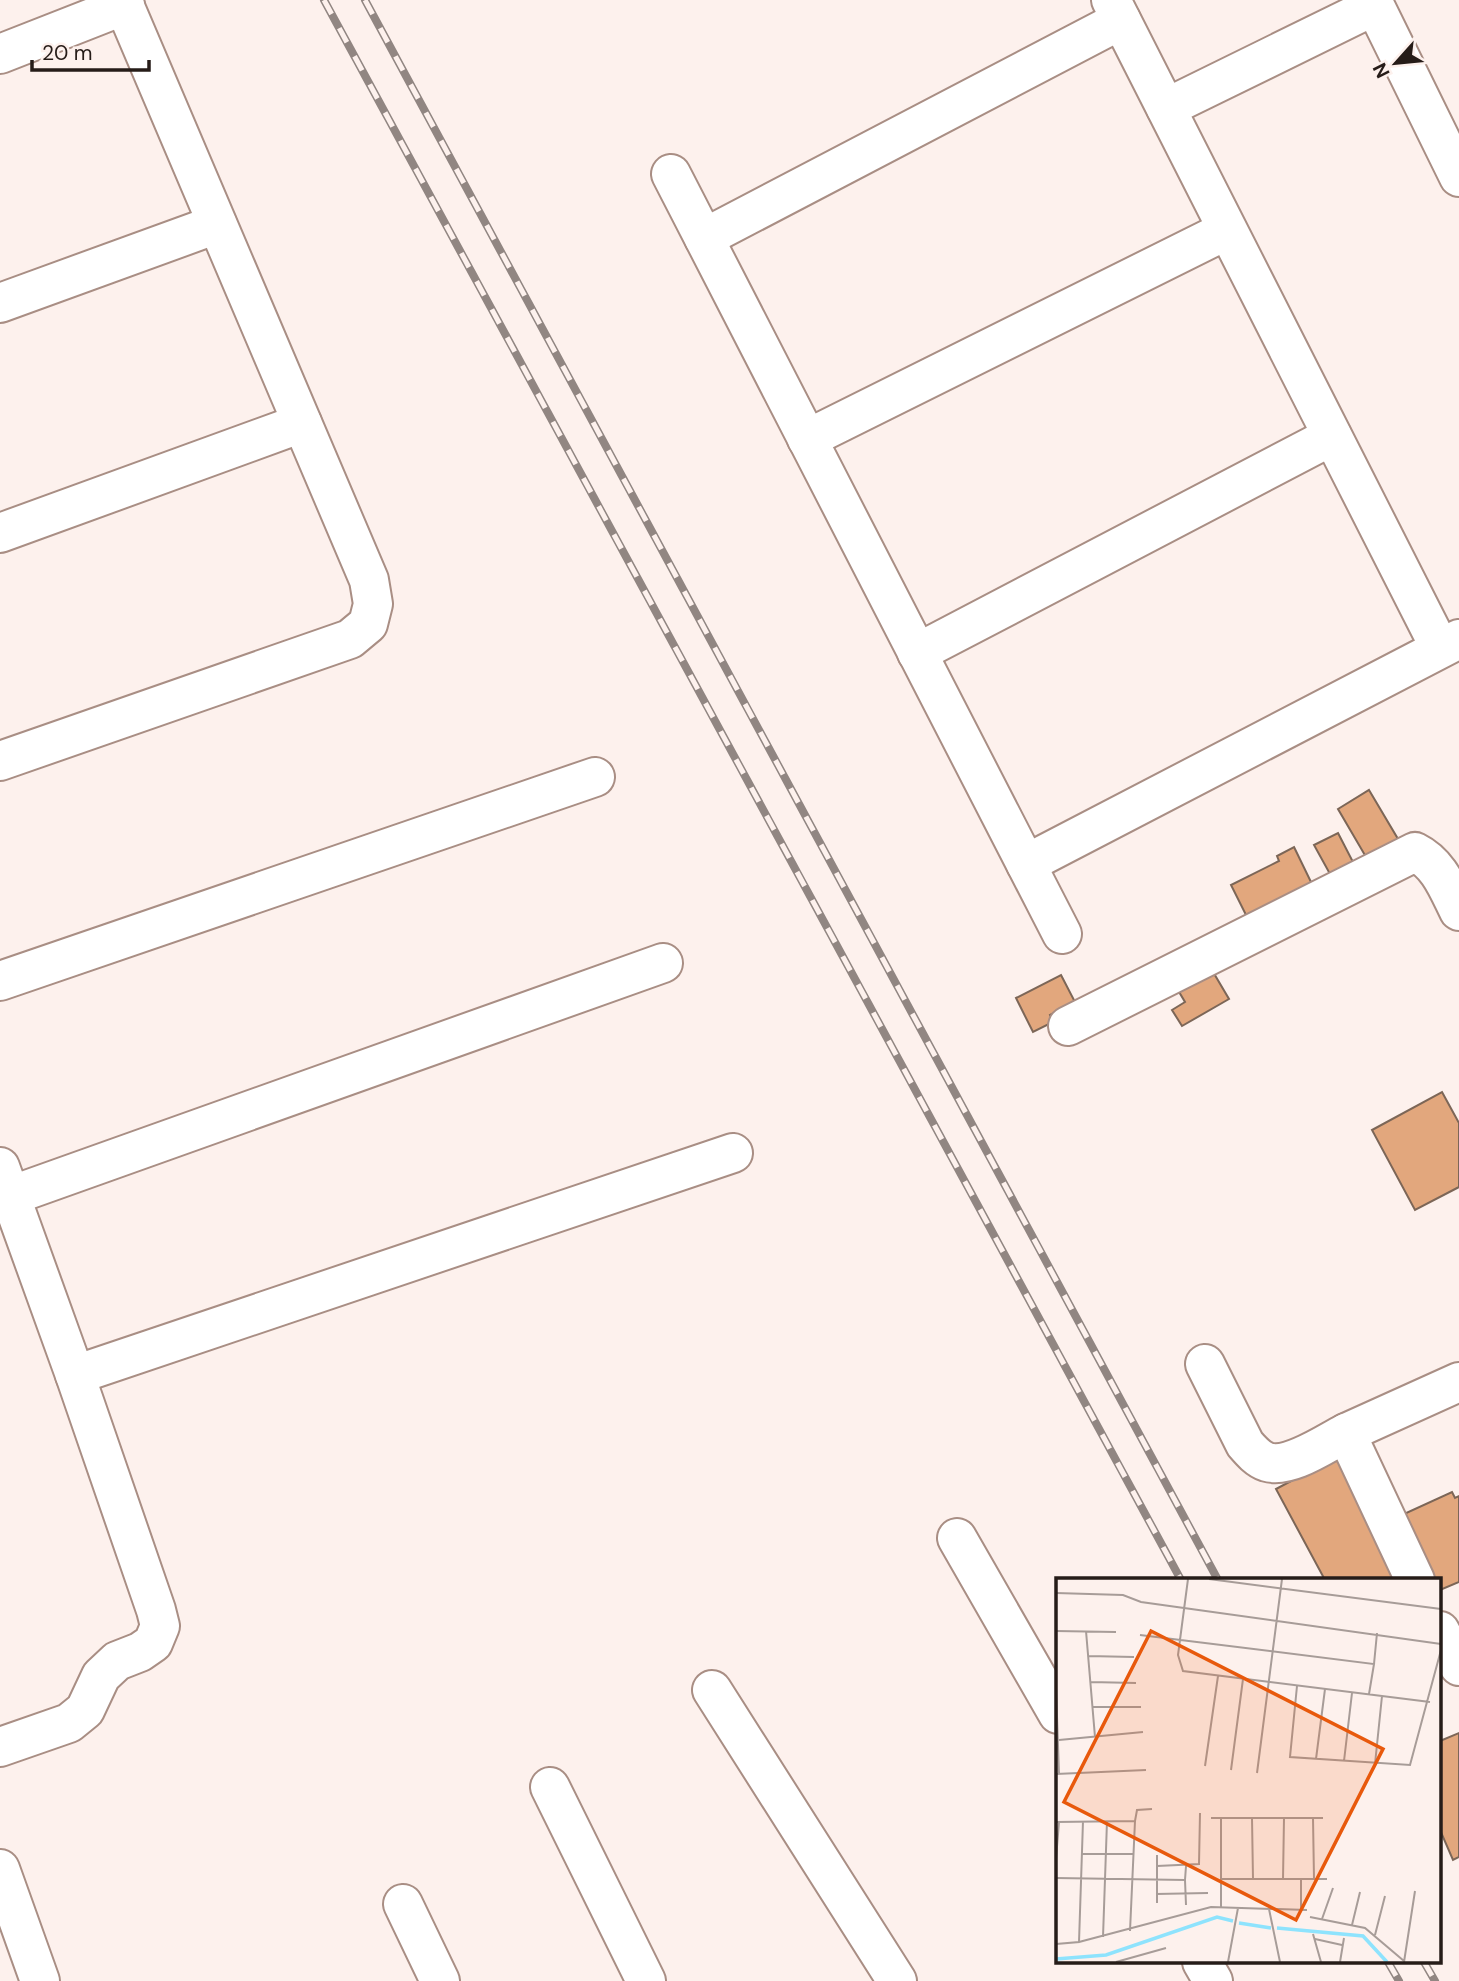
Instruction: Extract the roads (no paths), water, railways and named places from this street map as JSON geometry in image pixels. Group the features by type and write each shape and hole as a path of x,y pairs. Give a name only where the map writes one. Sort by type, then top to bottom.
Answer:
{"street":[{"path":"0,54 123,3 369,580 373,604 368,624 350,639 0,761"},
{"path":"1166,108 1373,3 1459,177"},
{"path":"704,239 1116,10 1332,436 1449,644 1026,864"},
{"path":"671,174 1062,934"},
{"path":"0,303 217,224"},
{"path":"807,439 1227,230"},
{"path":"0,533 302,423"},
{"path":"917,653 1332,436"},
{"path":"0,981 595,777"},
{"path":"1068,1026 1415,852 1438,870 1459,911"},
{"path":"0,1746 69,1723 85,1710 101,1676 117,1661 140,1653 153,1643 160,1626 75,1375 5,1181 663,963"},
{"path":"75,1375 733,1153"},
{"path":"1205,1364 1245,1444 1254,1455 1278,1463 1291,1461 1459,1382"},
{"path":"1346,1433 1414,1578"},
{"path":"957,1538 1056,1711"},
{"path":"1442,1628 1459,1618"},
{"path":"1442,1633 1459,1666"},
{"path":"712,1690 897,1981"},
{"path":"550,1787 646,1981"},
{"path":"0,1869 40,1981"},
{"path":"403,1904 440,1981"},
{"path":"1203,1964 1213,1981"}],"railway":[{"path":"324,0 1180,1578"},
{"path":"365,0 1217,1578"},
{"path":"1389,1964 1399,1981"},
{"path":"1425,1964 1435,1981"}]}
